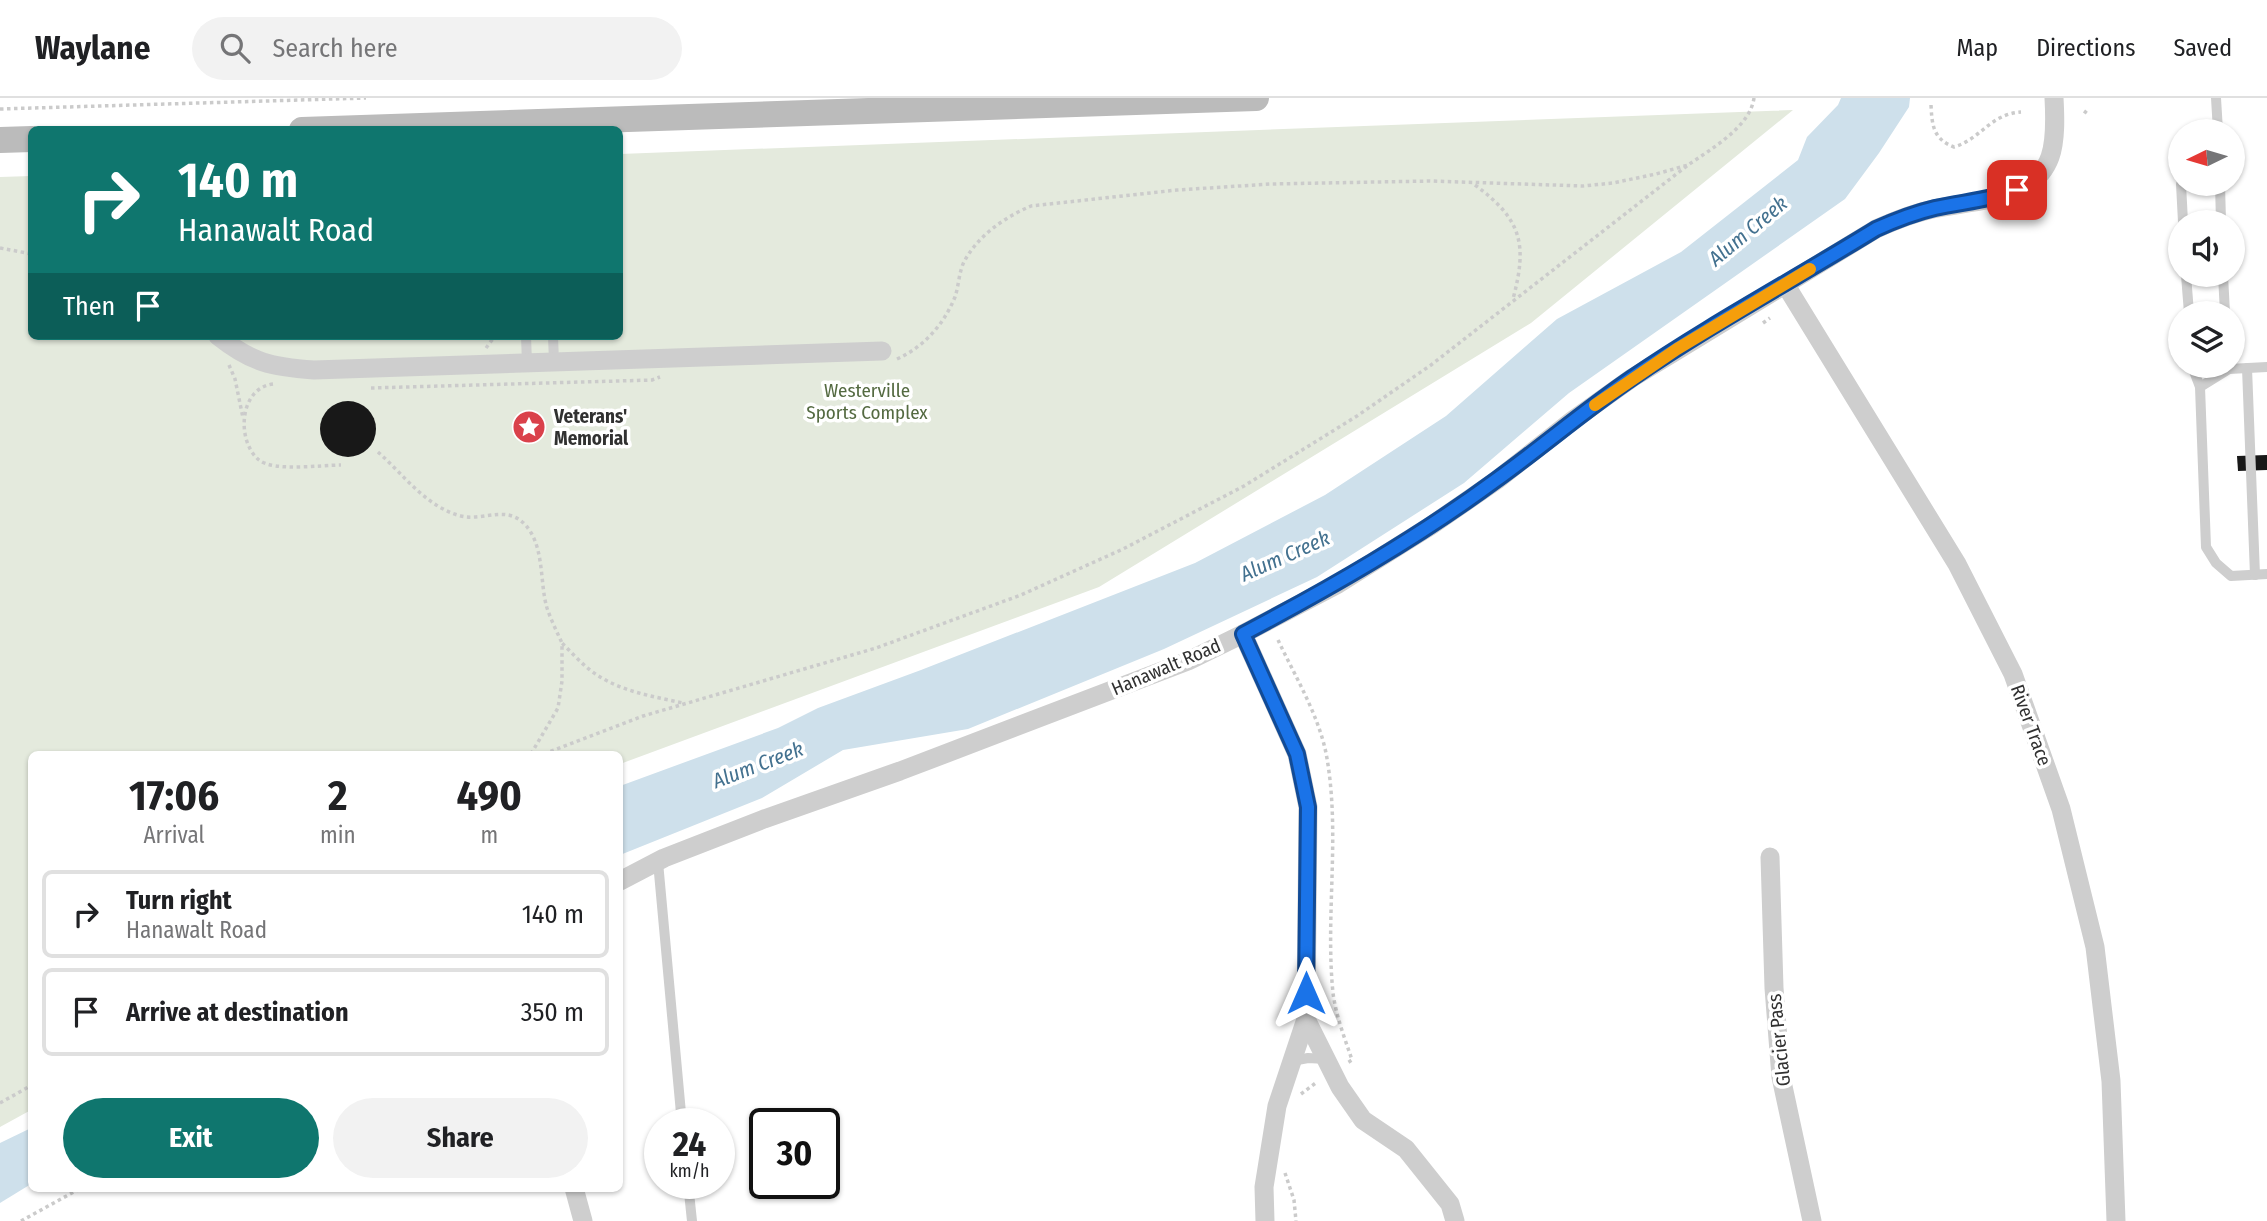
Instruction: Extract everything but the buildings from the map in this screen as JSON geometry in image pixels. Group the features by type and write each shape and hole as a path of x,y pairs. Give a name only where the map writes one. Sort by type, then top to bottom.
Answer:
{"main road":[{"path":"532,126 1256,98"},
{"path":"0,139 28,138"}],"street":[{"name":"Hanawalt Road","path":"623,880 658,862 764,820 1188,661 1338,584 1497,480 1632,378 1876,229 1904,216 2001,196 2025,187 2045,168 2050,158 2053,145 2054,98"},
{"name":"River Trace","path":"1785,284 1957,564 2013,674 2061,809 2095,947 2111,1081 2116,1221"},
{"path":"223,340 262,363 314,370 554,362 886,356"},
{"path":"1243,634 1297,754 1308,807 1306,1019 1277,1106 1264,1187 1265,1221"},
{"name":"Glacier Pass","path":"1770,857 1774,988 1781,1077 1812,1221"},
{"path":"1306,1019 1340,1087 1363,1119 1406,1149 1450,1204 1455,1221"},
{"path":"575,1192 583,1221"}],"lane":[{"path":"2216,98 2217,119"},
{"path":"526,340 527,363"},
{"path":"553,340 554,362"},
{"path":"2255,575 2247,368 2267,367"},
{"path":"2197,378 2200,387 2206,547 2216,563 2231,576 2267,574"},
{"path":"2200,387 2213,378"},
{"path":"658,862 681,1108"},
{"path":"1292,1061 1308,1058 1326,1060"},
{"path":"690,1199 692,1221"}],"path":[{"path":"0,109 366,98"},
{"path":"552,751 643,716 876,648 1021,595 1124,549 1244,486 1357,416 1431,365 1688,165 1731,135 1753,108 1755,98"},
{"path":"1931,105 1936,134 1940,140 1954,147 1964,144 2000,116 2021,112"},
{"path":"886,356 900,358 925,341 941,322 955,296 964,261 985,235 1009,215 1031,206 1177,190 1271,184 1430,181 1583,186 1656,174 1688,165"},
{"path":"1474,183 1499,203 1513,222 1521,260 1513,301"},
{"path":"0,248 28,253"},
{"path":"1763,323 1770,318"},
{"path":"225,358 235,379 246,437 259,460 282,466 341,465"},
{"path":"243,420 247,406 265,385 283,383"},
{"path":"378,452 420,494 447,512 465,517 496,513 514,517 528,527 536,542 547,608 562,643 589,669 611,684 635,693 685,704"},
{"path":"533,751 558,708 562,681 562,643"},
{"path":"1299,1098 1300,1094 1317,1082"},
{"path":"0,1103 28,1087"},
{"path":"1285,1162 1296,1221"},
{"path":"21,1221 73,1192"}],"green space":[{"name":"Westerville Sports Complex","path":"1793,110 1531,323 1099,587 623,763 623,751 28,751 28,1112 0,1127 0,177 28,176 28,340 623,340 623,154"}],"water":[{"name":"Alum Creek","path":"1841,98 1910,98 1909,107 1845,199 1569,393 1464,483 1317,577 1164,649 968,729 843,750 762,798 623,854 623,785 778,728 818,708 1195,563 1325,495 1446,416 1557,319 1681,252 1798,160 1807,137 1838,105"},
{"path":"28,1129 28,1186 0,1203 0,1143"}],"slow traffic":[{"path":"1595,405 1677,349 1810,269"}],"place":[{"name":"Veterans' Memorial","path":"529,427"}],"route":[{"path":"1306,993 1308,807 1297,754 1243,634 1338,584 1432,525 1497,480 1632,378 1876,229 1904,216 2001,196 2017,190"}]}
